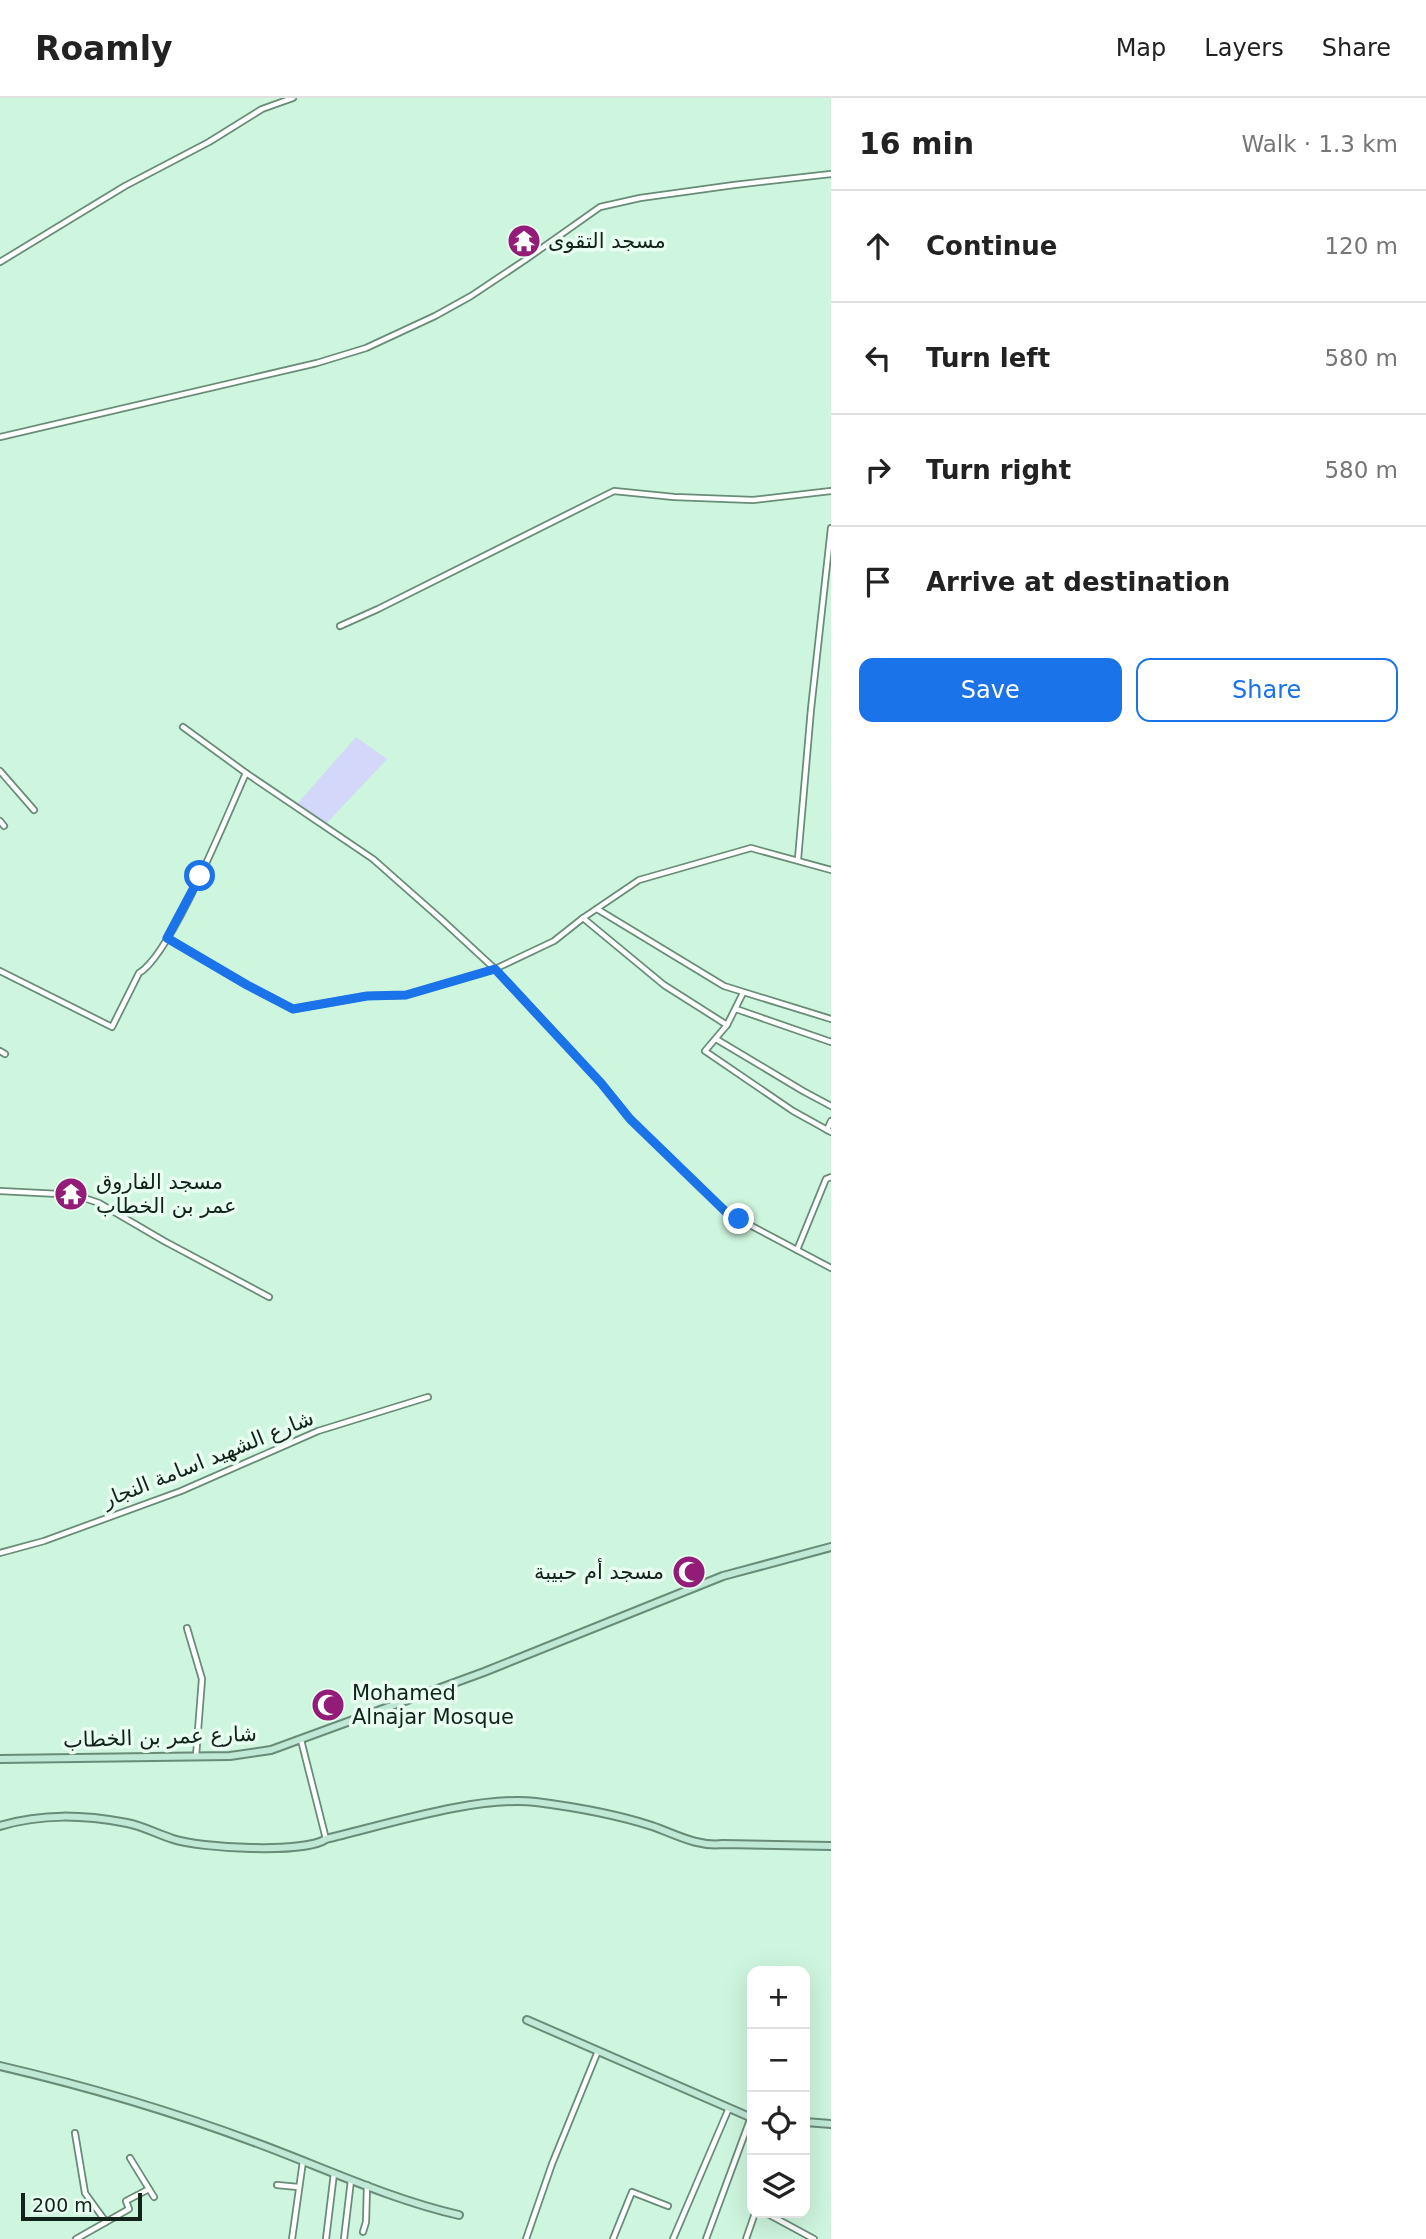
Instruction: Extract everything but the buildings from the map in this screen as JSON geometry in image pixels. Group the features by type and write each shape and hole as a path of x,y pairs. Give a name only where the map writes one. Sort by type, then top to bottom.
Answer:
{"street":[{"path":"0,262 125,186 209,142 262,109 293,98"},
{"path":"0,437 317,363 366,348 471,296 600,207 640,198 831,174"},
{"path":"340,626 378,610 614,491 674,497 753,500 831,492"},
{"path":"798,859 831,528"},
{"path":"183,727 373,859 495,969 601,1083 630,1119 727,1213 831,1268"},
{"path":"0,771 34,810"},
{"path":"0,971 112,1027 139,973 148,968 167,938 206,863 246,773"},
{"path":"0,821 4,826"},
{"path":"167,938 293,1009 367,996 406,995 495,969 554,941 639,880 751,848 831,870"},
{"path":"597,909 724,986 831,1019"},
{"path":"583,918 664,985 727,1025"},
{"path":"743,993 727,1025 705,1051 771,1097 829,1131 831,1121"},
{"path":"736,1009 831,1042"},
{"path":"716,1039 831,1106"},
{"path":"796,1250 826,1179 831,1177"},
{"path":"0,1191 58,1194 99,1203 269,1297"},
{"name":"شارع الشهيد اسامة النجار","path":"0,1553 44,1541 181,1491 317,1431 428,1397"},
{"name":"شارع عمر بن الخطاب","path":"0,1759 196,1757 257,1753 301,1740 484,1672 723,1576 831,1547"},
{"path":"187,1628 202,1679 196,1757"},
{"path":"301,1740 326,1839"},
{"path":"0,1826 27,1819 57,1816 90,1818 129,1824 159,1832 173,1840 282,1849 319,1844 326,1839 427,1814 474,1806 533,1802 618,1818 709,1846 831,1846"},
{"path":"527,2020 747,2116"},
{"path":"526,2239 552,2164 598,2051"},
{"path":"0,2066 85,2085 254,2141 420,2206 459,2216"},
{"path":"673,2239 729,2108"},
{"path":"810,2122 831,2123"},
{"path":"706,2239 747,2131"},
{"path":"75,2133 85,2193 106,2222"},
{"path":"130,2158 154,2197"},
{"path":"292,2239 303,2161"},
{"path":"326,2239 334,2172"},
{"path":"344,2239 351,2179"},
{"path":"363,2232 366,2222 367,2184"},
{"path":"277,2185 298,2187"},
{"path":"76,2239 88,2236 129,2208 126,2201 149,2189"},
{"path":"613,2239 632,2193 668,2206"},
{"path":"746,2239 753,2218"},
{"path":"775,2218 814,2239"}],"shaded area":[{"path":"356,737 387,759 325,825 297,804"}],"place":[{"name":"مسجد التقوى","path":"524,241"},
{"name":"مسجد الفاروق عمر بن الخطاب","path":"71,1194"},
{"name":"مسجد أم حبيبة","path":"689,1572"},
{"name":"Mohamed Alnajar Mosque","path":"328,1705"}],"route":[{"path":"200,876 167,938 293,1009 367,996 406,995 495,969 601,1083 630,1119 727,1213 739,1219"}]}
